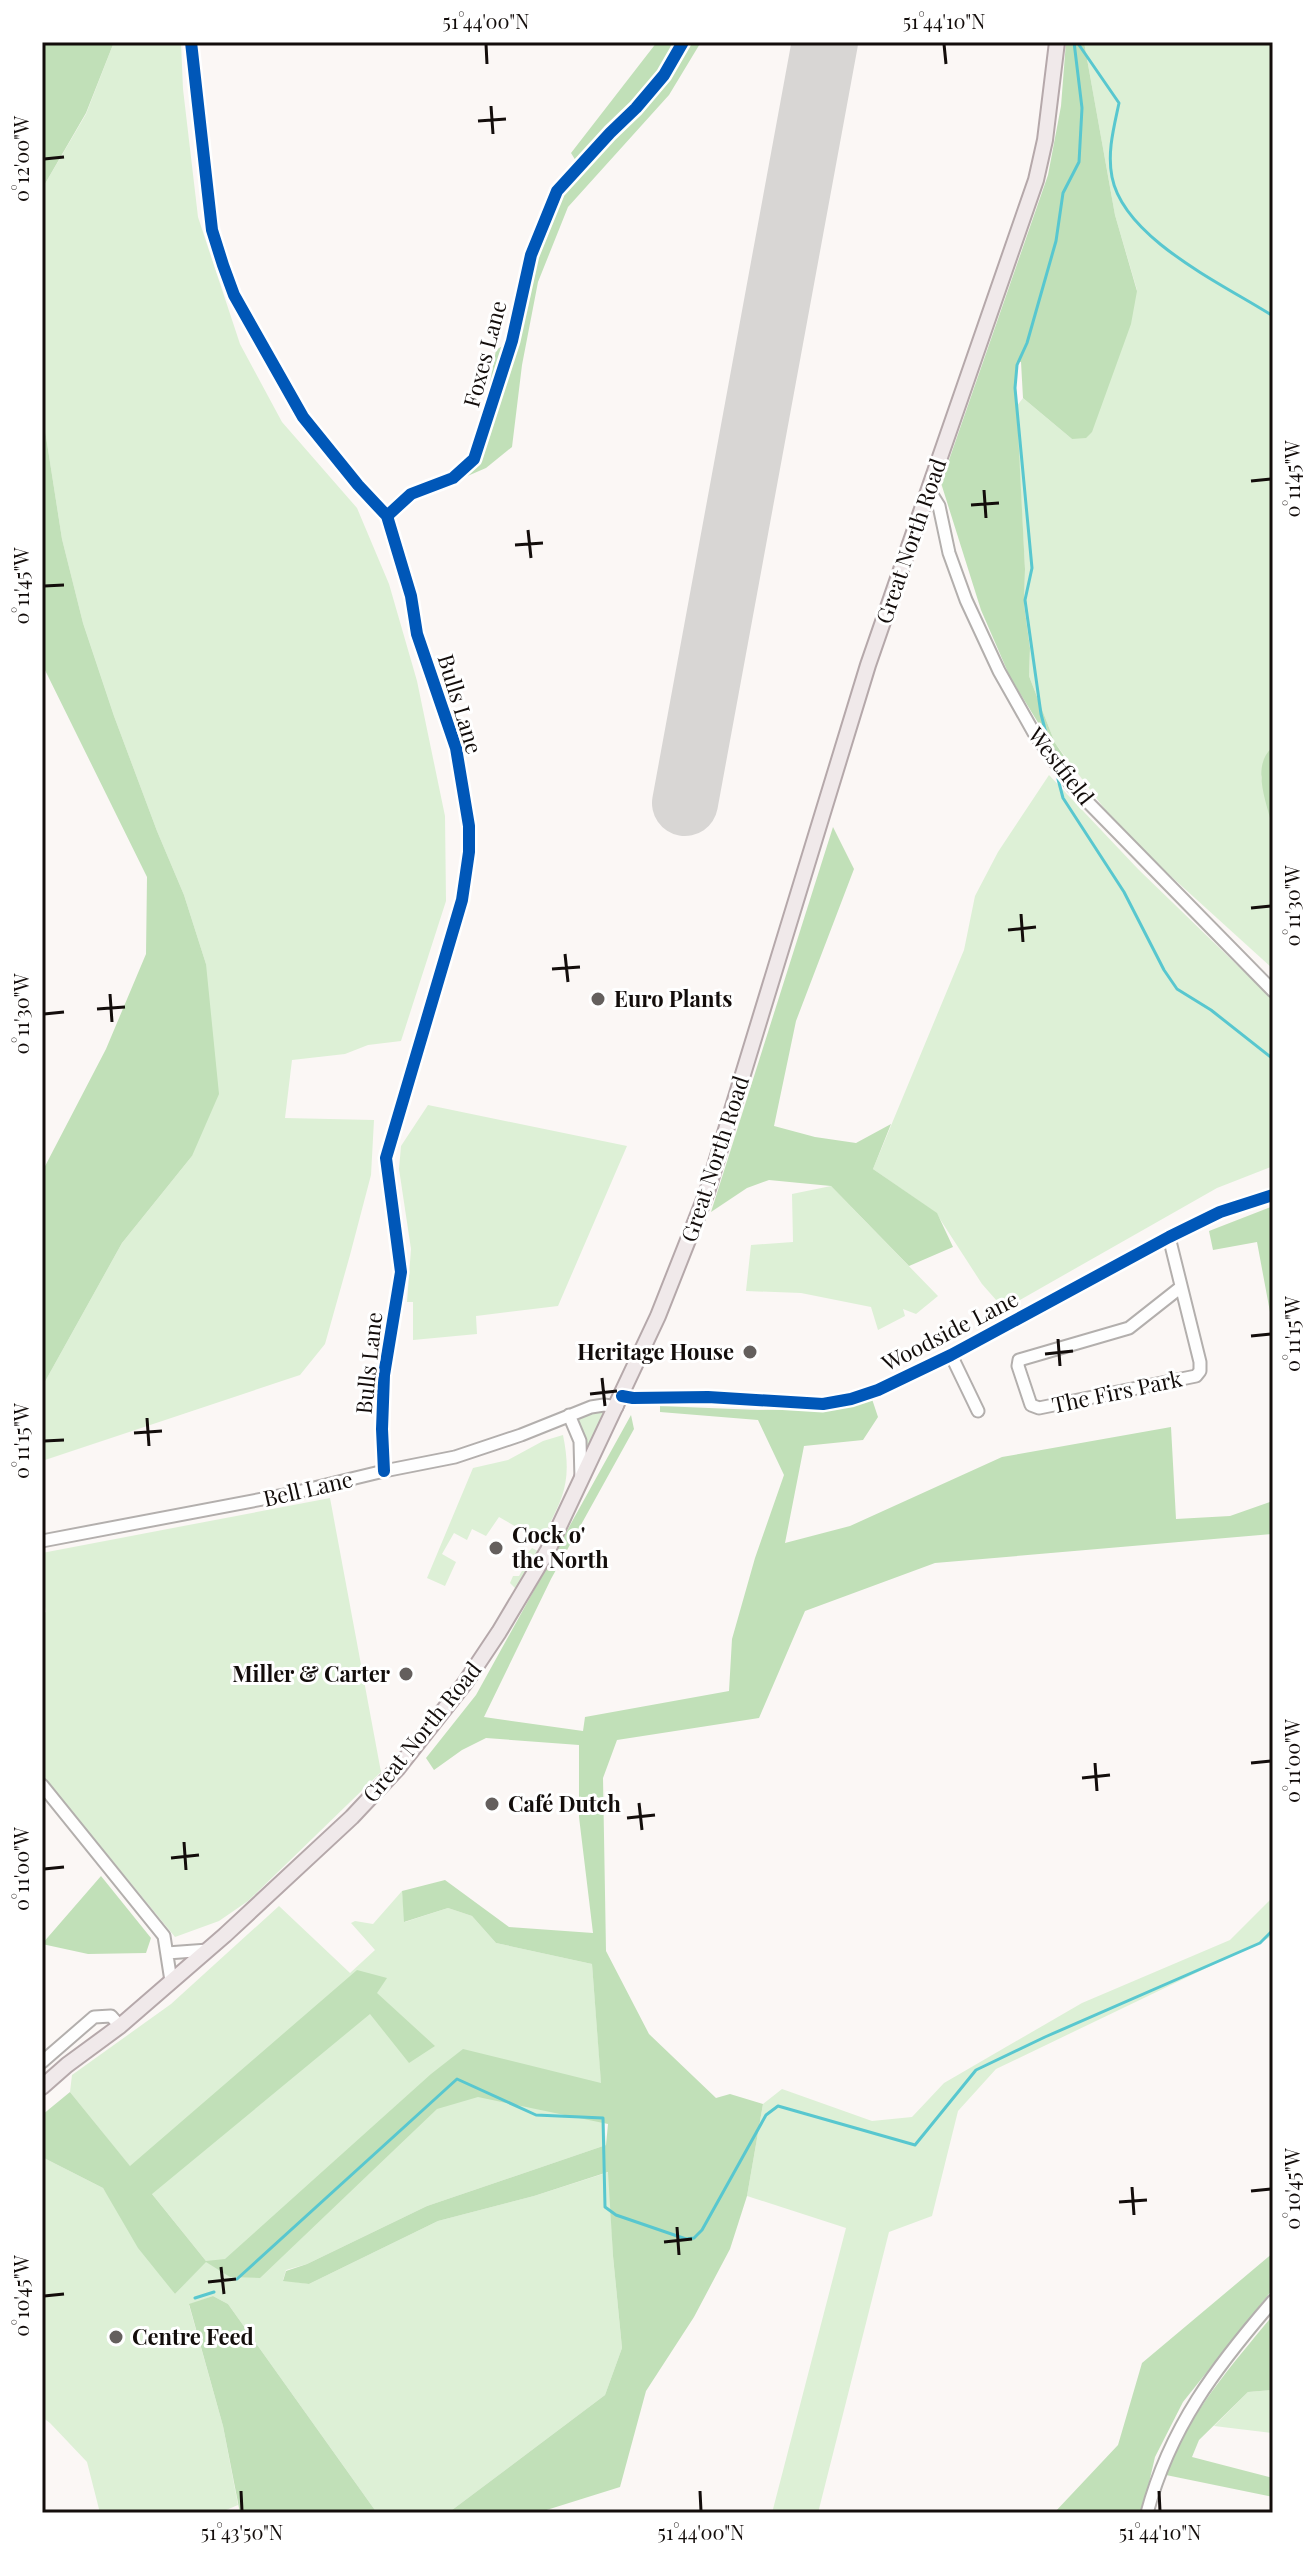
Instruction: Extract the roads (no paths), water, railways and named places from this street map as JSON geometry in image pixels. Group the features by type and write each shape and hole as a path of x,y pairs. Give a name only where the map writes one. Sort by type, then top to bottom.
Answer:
{"main road":[{"name":"Great North Road","path":"42,2087 120,2026 303,1865 352,1817 425,1736 499,1632 548,1550 581,1484 620,1402 707,1192 868,665 1036,180 1045,140 1057,42"}],"street":[{"name":"Bulls Lane","path":"191,42 212,230 234,295 303,417 387,516 411,596 417,634 456,748 469,826 469,852 462,900 441,980 386,1158 401,1272 384,1375 384,1471"},
{"name":"Foxes Lane","path":"387,516 411,494 453,478 474,459 512,341 531,255 557,191 580,166"},
{"name":"Westfield","path":"929,490 939,506 949,553 966,600 1015,703 1034,733 1083,798 1273,991"},
{"name":"Woodside Lane","path":"620,1402 633,1398 708,1397 823,1404 851,1399 878,1390 951,1355 1220,1212 1273,1195"},
{"name":"The Firs Park","path":"1169,1237 1200,1362 1200,1371 1196,1376 1039,1408 1031,1405 1018,1366 1019,1360 1129,1328 1181,1287"},
{"path":"951,1355 978,1411"},
{"name":"Bell Lane","path":"42,1541 289,1494 488,1447 569,1415 620,1402"},
{"path":"569,1415 580,1441 581,1484"},
{"path":"42,1785 164,1936 171,1981"},
{"path":"167,1953 208,1950"},
{"path":"42,2062 94,2017 111,2016 120,2026"},
{"path":"1147,2513 1165,2456 1193,2403 1227,2354 1273,2301"}],"waterway":[{"path":"1048,741 1041,714 1025,600 1032,568 1015,388 1017,365 1027,343 1056,241 1063,193 1079,162 1082,108 1074,42"},
{"path":"1077,42 1119,103 1110,158 1112,177 1120,199 1135,220 1178,258 1273,316"},
{"path":"1058,779 1063,798 1124,892 1177,989 1211,1010 1273,1059"},
{"path":"237,2279 457,2079 536,2115 603,2118 605,2207 616,2215 686,2239 694,2238 702,2230 766,2115 778,2106 915,2145 976,2070 1260,1943 1273,1930"},
{"path":"195,2298 214,2292"}],"place":[{"name":"Euro Plants","path":"598,999"},
{"name":"Heritage House","path":"750,1352"},
{"name":"Cock o' the North","path":"496,1548"},
{"name":"Miller & Carter","path":"406,1674"},
{"name":"Café Dutch","path":"492,1804"},
{"name":"Centre Feed","path":"116,2337"}]}
